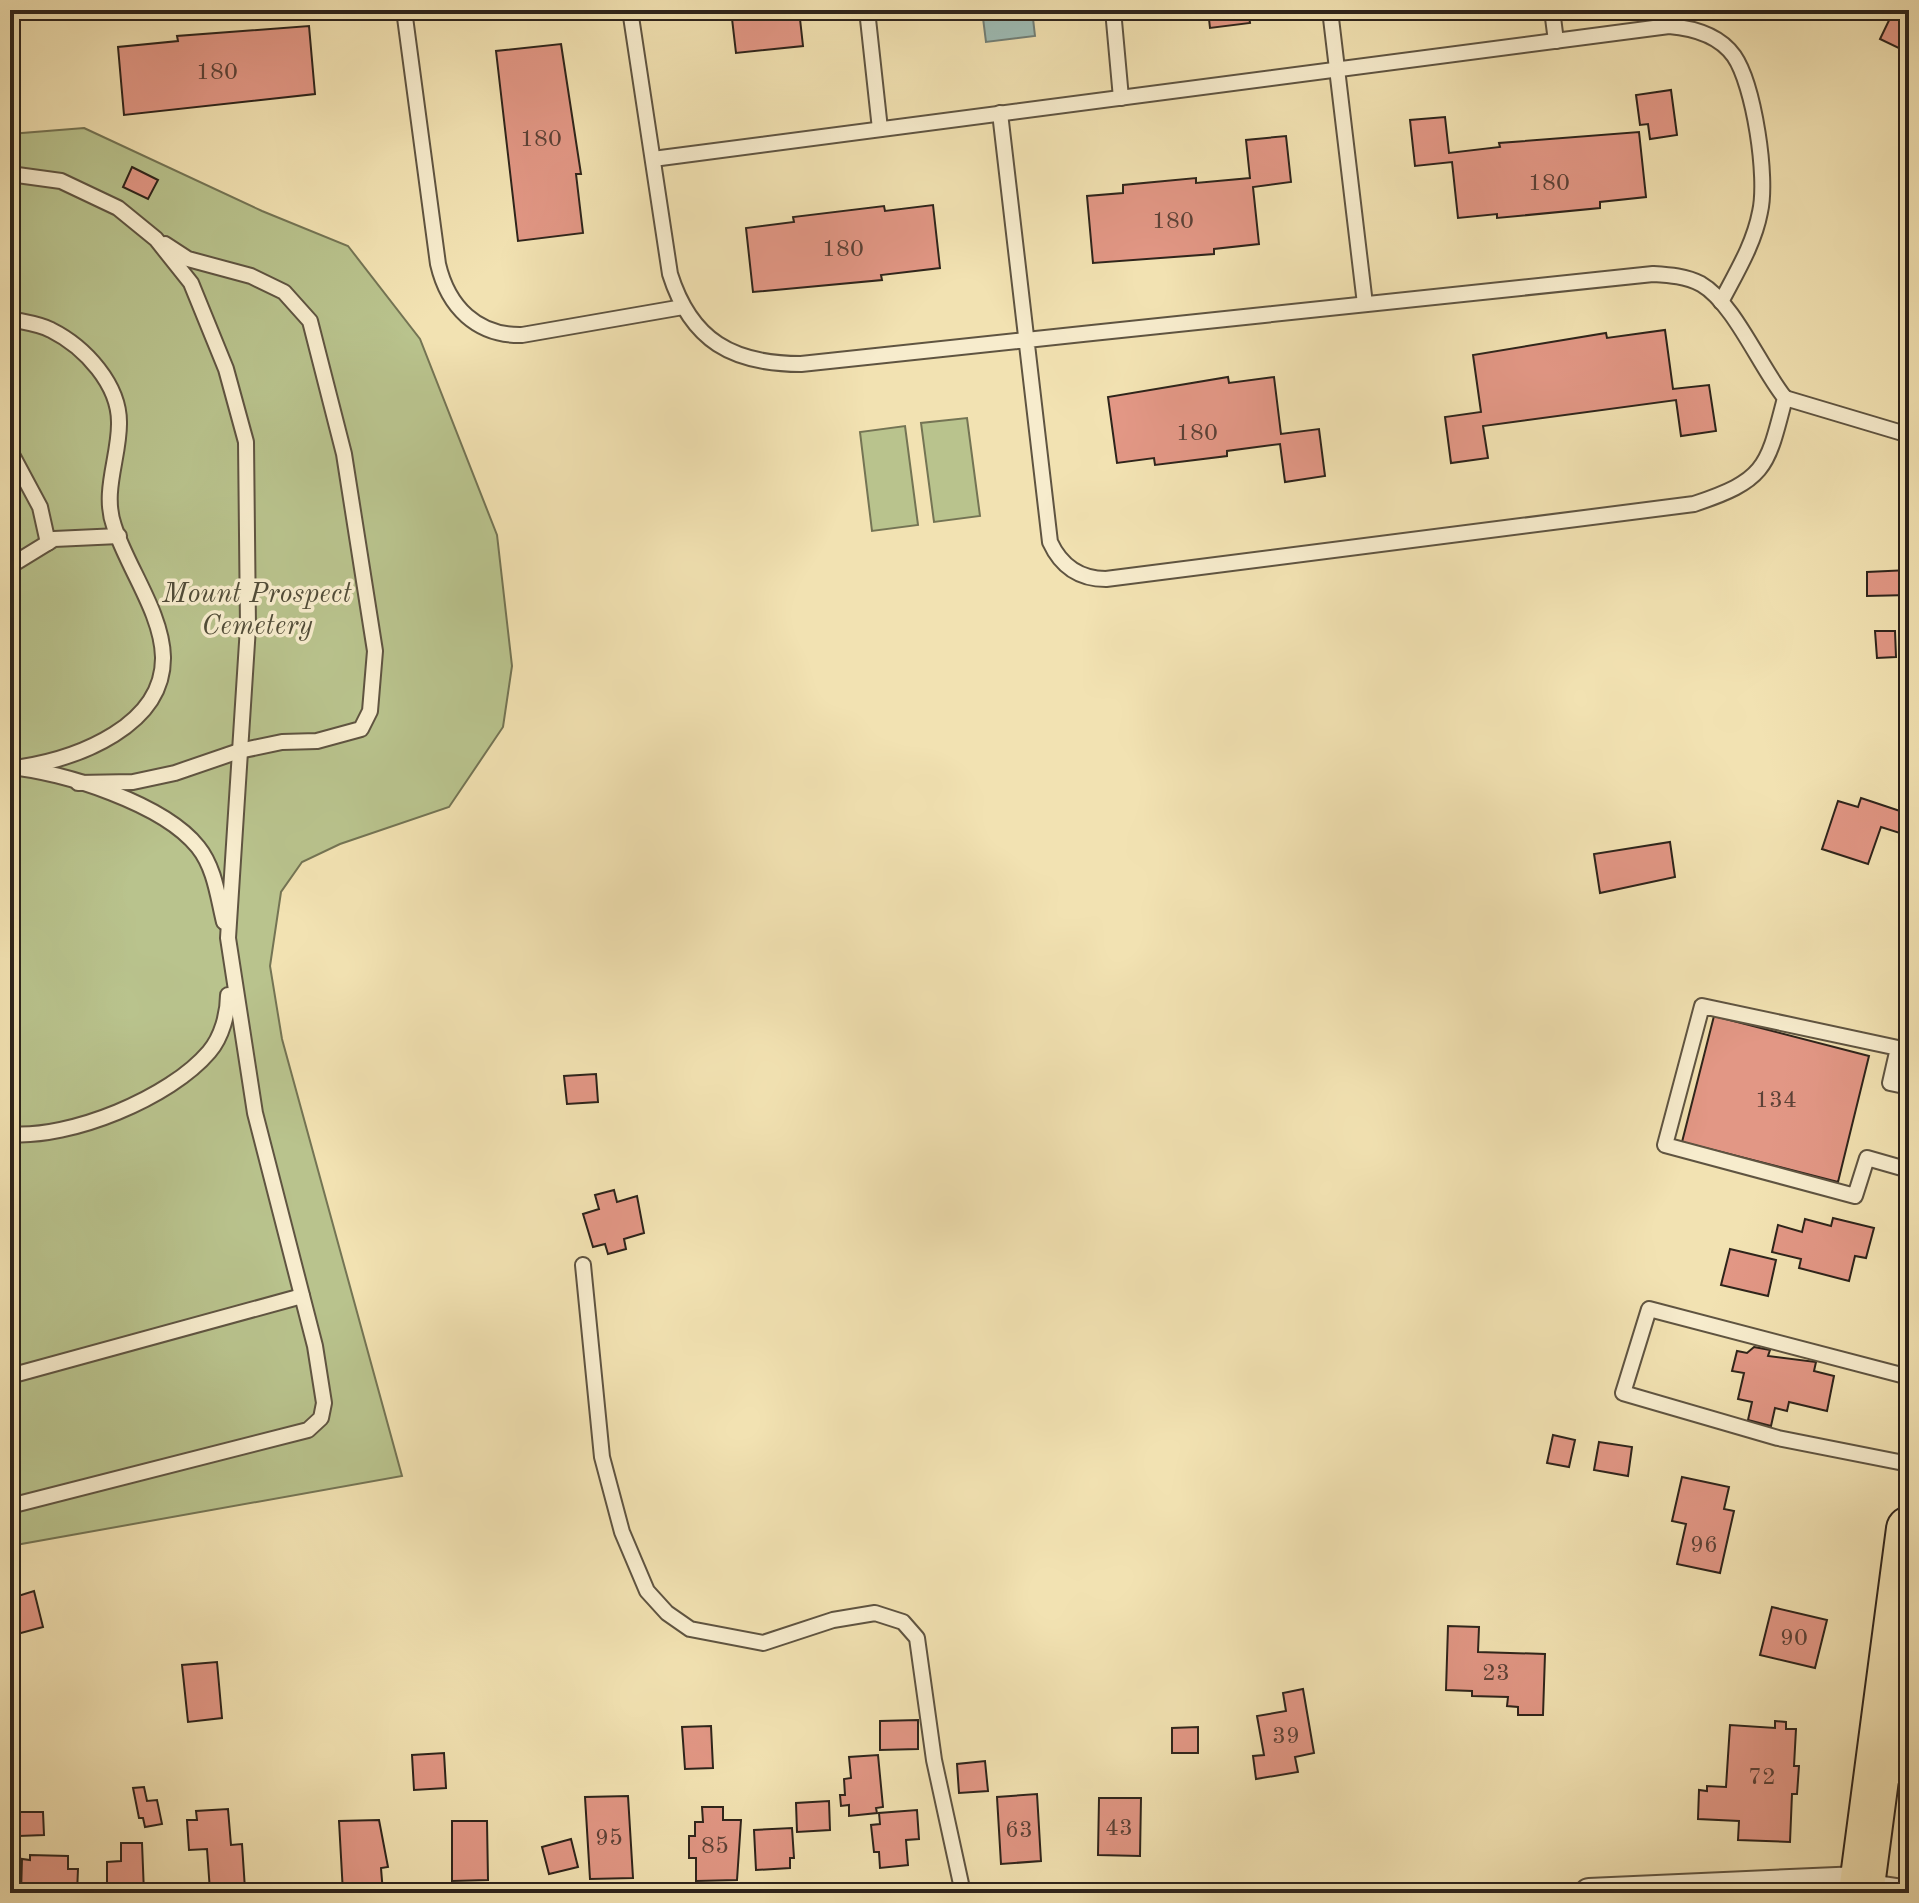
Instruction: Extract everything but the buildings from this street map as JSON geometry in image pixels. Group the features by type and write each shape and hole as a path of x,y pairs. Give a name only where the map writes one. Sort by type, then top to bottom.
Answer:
{"main road":[{"path":"1861,1887 1892,1775 1909,1529"}],"street":[{"path":"1589,1893 1861,1887"}],"lane":[{"path":"404,10 438,264 442,283 467,318 500,335 522,335 683,307"},
{"path":"630,10 670,274 683,307 719,346 751,360 773,364 1027,340 1653,274 1699,282 1721,302 1785,398 1909,435"},
{"path":"867,10 880,129"},
{"path":"1113,10 1121,98"},
{"path":"1330,10 1365,304"},
{"path":"1552,10 1556,41"},
{"path":"653,159 1669,26 1690,28 1722,44 1734,56 1742,73 1758,144 1761,210 1752,241 1721,302"},
{"path":"1000,113 1050,542 1061,562 1081,576 1093,579 1694,504 1741,486 1760,472 1772,450 1785,398"},
{"path":"10,174 61,181 118,208 156,239 188,259 251,276 284,292 310,321 344,454 375,651 370,711 361,729 317,741 282,742 239,751 175,773 133,782 78,783"},
{"path":"10,1134 34,1136 93,1121 177,1082 211,1050 228,1012 228,938 248,627 246,442 226,369 191,283 156,239"},
{"path":"10,319 50,329 84,354 112,388 120,422 109,502 119,536 151,609 163,657 155,696 128,725 54,762 12,766"},
{"path":"10,451 40,507 48,543"},
{"path":"10,566 48,543 119,536"},
{"path":"10,1506 308,1430 321,1418 324,1403 302,1296 255,1113 228,938 213,876 200,849 176,824 143,806 78,783 12,766"},
{"path":"1909,1087 1890,1083 1898,1048 1702,1006 1665,1145 1855,1196 1867,1158 1909,1170"},
{"path":"583,1265 602,1457 622,1532 647,1591 667,1613 690,1629 763,1643 833,1620 875,1613 903,1622 917,1638 934,1760 963,1893"},
{"path":"10,1376 302,1296"},
{"path":"1909,1377 1649,1309 1623,1393 1778,1438 1909,1464"},
{"path":"1861,1887 1909,1888"}],"green space":[{"name":"Mount Prospect Cemetery","path":"84,128 262,211 348,246 420,339 497,535 512,666 503,727 449,807 340,844 302,862 281,892 270,966 282,1039 402,1476 10,1546 10,134"},
{"path":"967,418 980,516 934,522 921,423"},
{"path":"905,426 918,525 872,531 860,432"}],"water":[{"path":"982,10 1032,10 1035,36 986,42"}]}
